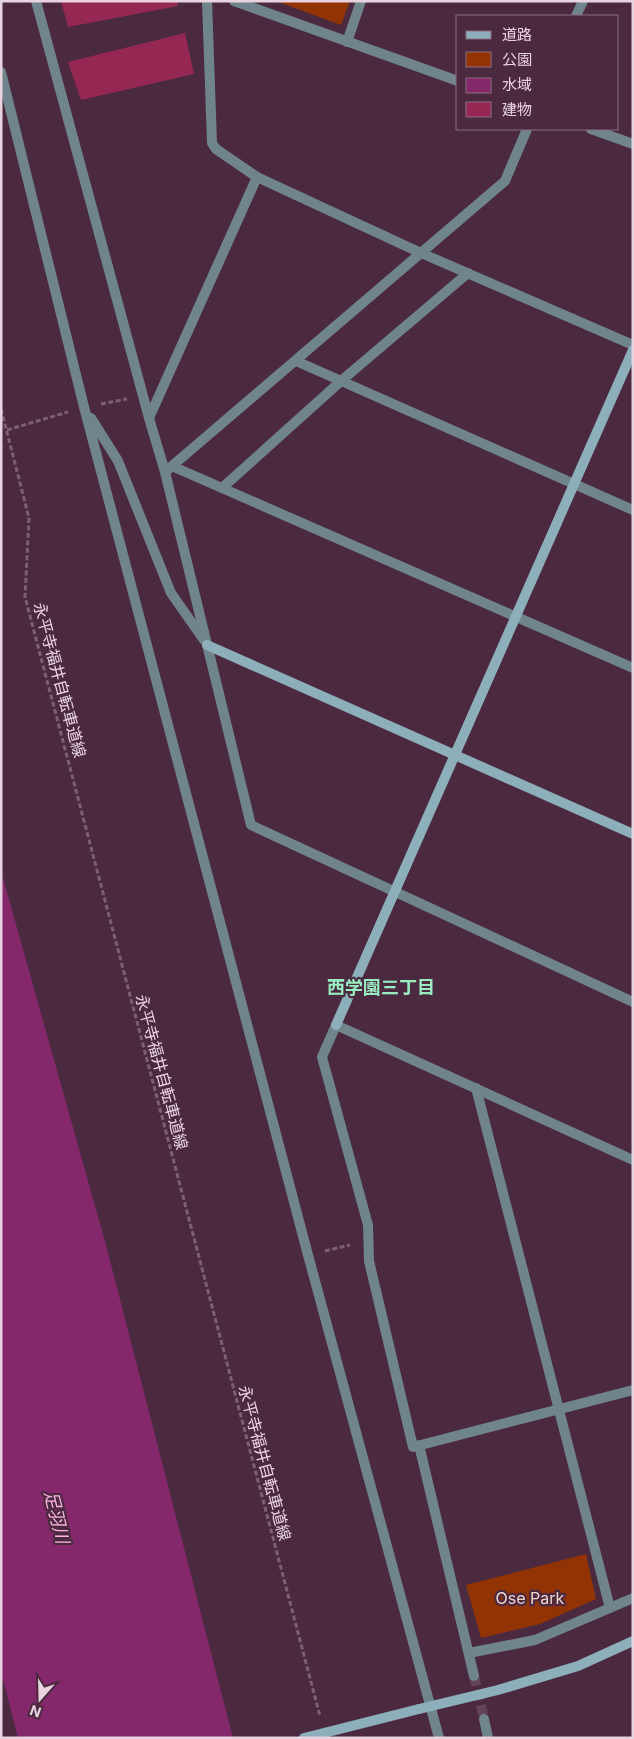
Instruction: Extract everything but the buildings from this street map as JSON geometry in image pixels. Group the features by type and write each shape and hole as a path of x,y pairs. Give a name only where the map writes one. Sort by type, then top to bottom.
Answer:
{"street":[{"path":"36,1 149,418 170,470 208,645 251,825 392,892 633,1002"},
{"path":"207,1 212,143 216,149 257,177 421,253 633,345"},
{"path":"234,1 456,80"},
{"path":"347,42 361,1"},
{"path":"576,15 583,1"},
{"path":"1,72 84,407 308,1255 439,1738"},
{"path":"170,470 506,180 527,130"},
{"path":"594,130 633,144"},
{"path":"149,418 257,177"},
{"path":"222,488 341,381 468,273"},
{"path":"633,350 392,892 322,1057 368,1225 369,1261 413,1446 633,1390"},
{"path":"296,361 633,510"},
{"path":"84,407 118,461 171,593 208,645 633,834"},
{"path":"170,470 222,488 633,668"},
{"path":"336,1025 633,1160"},
{"path":"476,1088 610,1608"},
{"path":"419,1445 474,1676"},
{"path":"469,1653 535,1640 633,1598"},
{"path":"304,1738 498,1690 578,1666 633,1641"},
{"path":"484,1719 488,1738"}],"path":[{"path":"7,430 84,407 143,395"},
{"name":"永平寺福井自転車道線","path":"1,409 29,518 25,597 321,1718"},
{"path":"308,1255 368,1241"}],"green space":[{"path":"276,1 350,1 341,25"},
{"name":"Ose Park","path":"586,1554 596,1599 540,1624 481,1638 466,1585"}],"water":[{"name":"足羽川","path":"1,871 106,1245 233,1738 18,1738 1,1671"}],"tunnel":[{"path":"474,1676 484,1719"}],"district":[{"name":"西学園三丁目","path":"381,987"}]}
